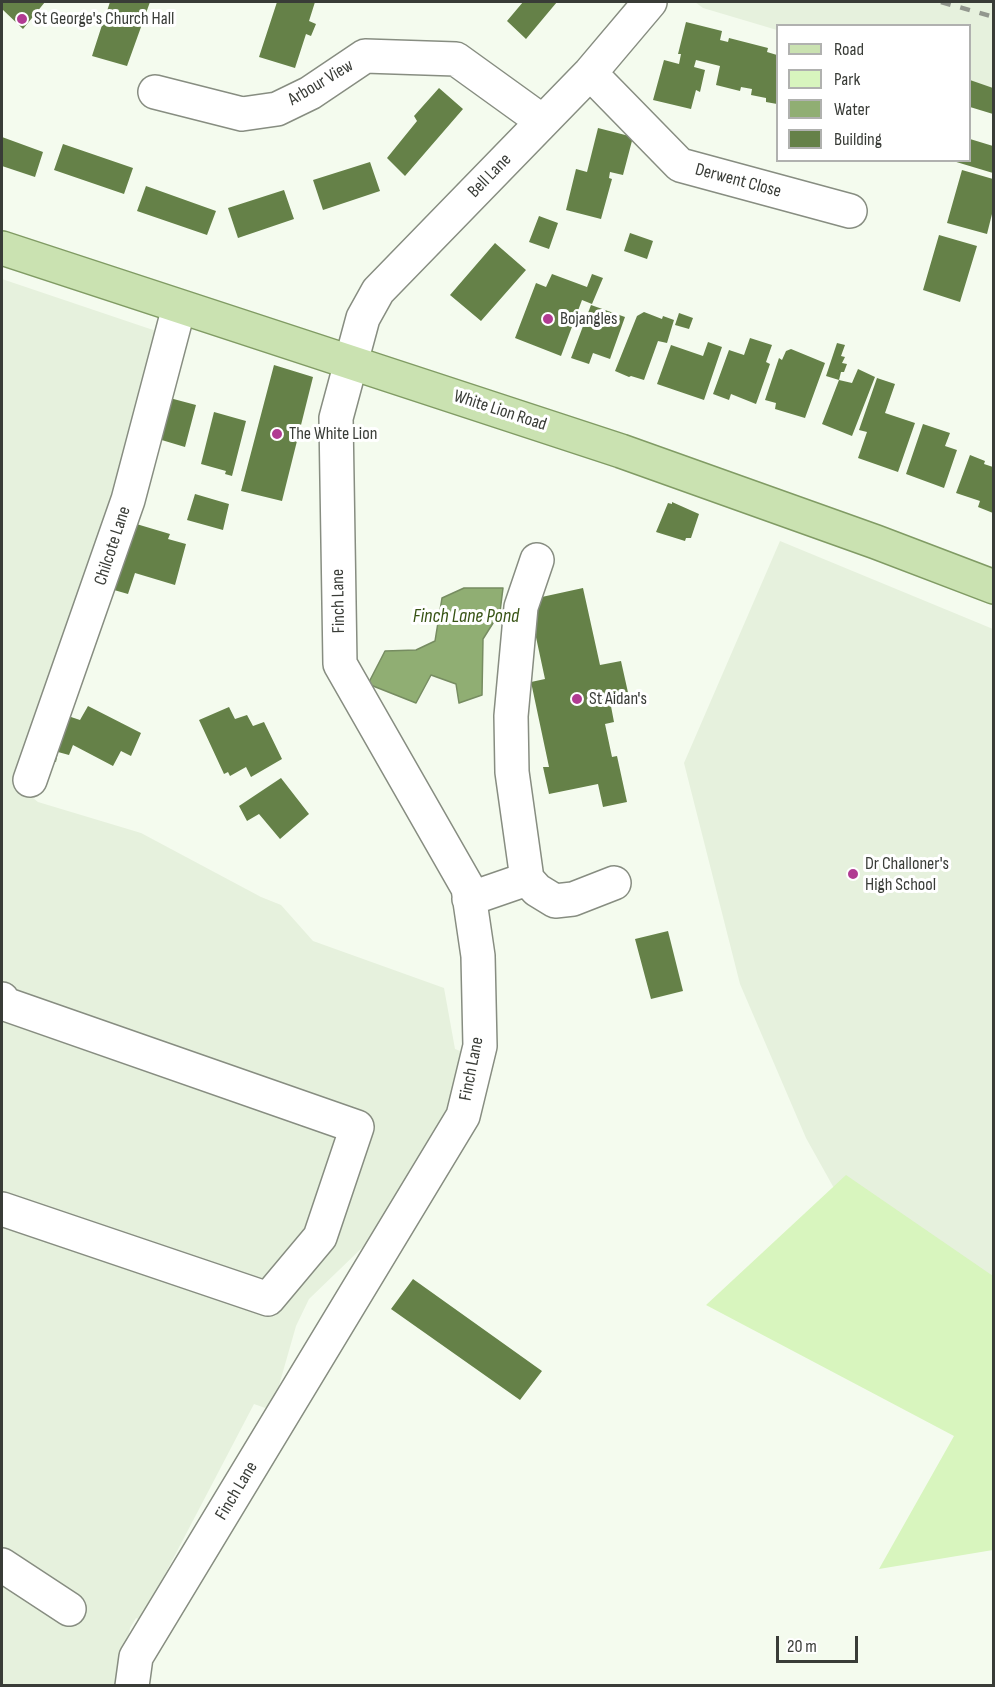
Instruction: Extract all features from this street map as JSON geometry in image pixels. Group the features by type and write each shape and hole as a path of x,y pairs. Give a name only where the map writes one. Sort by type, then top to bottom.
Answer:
{"main road":[{"name":"White Lion Road","path":"2,248 621,451 876,542 993,587"}],"street":[{"name":"Bell Lane","path":"351,362 363,318 378,291 590,73 650,2"},
{"name":"Arbour View","path":"154,92 242,114 277,109 310,93 365,56 456,59 542,121"},
{"name":"Derwent Close","path":"590,73 680,165 850,211"},
{"name":"Chilcote Lane","path":"30,780 128,500 179,307"},
{"name":"Finch Lane","path":"132,1686 136,1657 463,1116 480,1046 478,956 468,888 340,664 336,418 351,362"},
{"path":"537,560 521,607 511,716 512,772 527,879 537,890 555,901 573,899 614,883"},
{"path":"469,899 527,879"},
{"path":"2,999 5,1004 357,1127 320,1237 268,1299 2,1209"},
{"path":"2,1565 69,1609"}],"shaded area":[{"path":"695,2 993,2 993,95 971,88 971,24 776,24 776,30 703,8"},
{"path":"2,279 162,333 124,492 15,784 38,802 141,833 261,897 281,905 313,941 444,988 455,1049 470,1055 444,1126 366,1244 309,1299 296,1326 276,1396 268,1409 254,1404 141,1620 136,1618 130,1628 119,1685 2,1686"},
{"name":"Dr Challoner's High School","path":"780,541 993,629 993,1316 864,1242 806,1138 740,984 684,763"}],"green space":[{"path":"846,1175 993,1276 993,1550 879,1569 954,1436 706,1305"}],"water":[{"name":"Finch Lane Pond","path":"464,588 503,588 500,612 483,639 482,695 459,703 456,684 431,675 416,703 368,684 385,651 416,650 435,641 442,598"}],"building":[{"name":"St George's Church Hall","path":"2,2 45,2 23,29 2,9"},
{"path":"110,2 150,2 127,66 92,56 103,22 115,25 119,16 107,11"},
{"path":"277,2 315,2 309,21 316,24 311,36 306,34 295,68 259,57"},
{"path":"523,2 557,2 526,39 507,21"},
{"path":"686,22 722,31 720,40 728,42 729,38 768,48 767,52 776,55 776,104 766,102 766,98 751,95 752,89 741,87 740,91 716,85 720,66 696,60 694,67 705,70 700,92 696,90 691,109 653,100 664,60 679,64 681,54 678,54"},
{"path":"971,80 993,88 993,114 971,107"},
{"path":"439,88 463,109 405,176 387,158 417,121 414,116"},
{"path":"598,128 633,137 623,175 610,172 609,178 612,179 601,219 566,210 576,169 587,172"},
{"path":"2,137 43,152 35,177 2,166"},
{"path":"971,139 993,146 993,173 956,162 971,162"},
{"path":"63,144 133,168 124,194 54,170"},
{"path":"370,162 380,191 323,210 313,180"},
{"path":"962,170 993,179 993,210 987,234 947,223"},
{"path":"146,186 216,211 207,235 137,211"},
{"path":"284,190 294,219 238,238 228,208"},
{"path":"539,216 558,223 549,249 529,242"},
{"path":"630,233 653,241 647,259 624,251"},
{"path":"939,235 977,246 960,302 923,290"},
{"path":"495,243 526,270 481,321 450,295"},
{"name":"Bojangles","path":"552,274 587,287 592,274 603,278 592,304 582,300 561,356 515,338 536,283 546,287"},
{"path":"591,305 625,317 610,359 593,353 589,364 571,358"},
{"path":"644,312 662,319 663,316 674,320 667,343 658,341 644,380 615,371 637,316"},
{"path":"679,313 693,318 689,329 675,325"},
{"path":"750,338 772,345 766,362 770,364 756,404 731,394 729,400 713,394 729,350 744,355"},
{"path":"708,342 722,347 704,400 657,384 671,345 703,356"},
{"path":"837,343 845,345 841,356 845,357 842,363 847,364 839,380 826,376"},
{"path":"791,349 825,363 805,418 775,409 776,403 765,400 779,358 782,360 786,351"},
{"name":"The White Lion","path":"274,365 313,377 282,501 241,491"},
{"path":"858,369 875,377 852,436 822,424 839,380 852,383"},
{"path":"877,378 895,384 885,413 915,423 898,472 858,458 867,432 859,430"},
{"path":"166,397 196,405 185,447 155,438"},
{"path":"214,412 246,421 232,476 225,474 226,471 201,464"},
{"path":"923,424 950,433 945,446 957,450 944,488 906,474"},
{"path":"970,455 993,467 993,513 978,507 980,501 956,493"},
{"path":"195,494 229,504 223,530 187,520"},
{"path":"672,502 699,514 691,538 686,538 685,541 656,532 668,503 672,504"},
{"path":"133,523 170,534 168,539 186,544 175,585 135,573 128,594 107,588"},
{"name":"St Aidan's","path":"583,588 600,665 621,661 629,697 610,701 614,722 605,724 612,757 617,756 627,802 603,807 598,784 549,794 543,767 549,767 531,682 545,679 528,600"},
{"path":"88,706 141,733 131,756 121,751 113,766 73,745 69,755 58,752 56,762 46,759 62,714 80,720"},
{"path":"229,707 235,719 247,715 253,726 264,722 282,759 251,777 246,767 230,776 228,772 224,774 199,720"},
{"path":"281,778 309,814 280,839 259,814 247,821 239,806"},
{"path":"668,931 683,991 651,999 635,939"},
{"path":"413,1279 542,1371 520,1400 391,1309"}],"railway":[{"path":"941,2 994,17"}],"place":[{"name":"St George's Church Hall","path":"22,19"},
{"name":"Bojangles","path":"548,319"},
{"name":"The White Lion","path":"277,434"},
{"name":"St Aidan's","path":"577,699"},
{"name":"Dr Challoner's High School","path":"853,874"}]}
